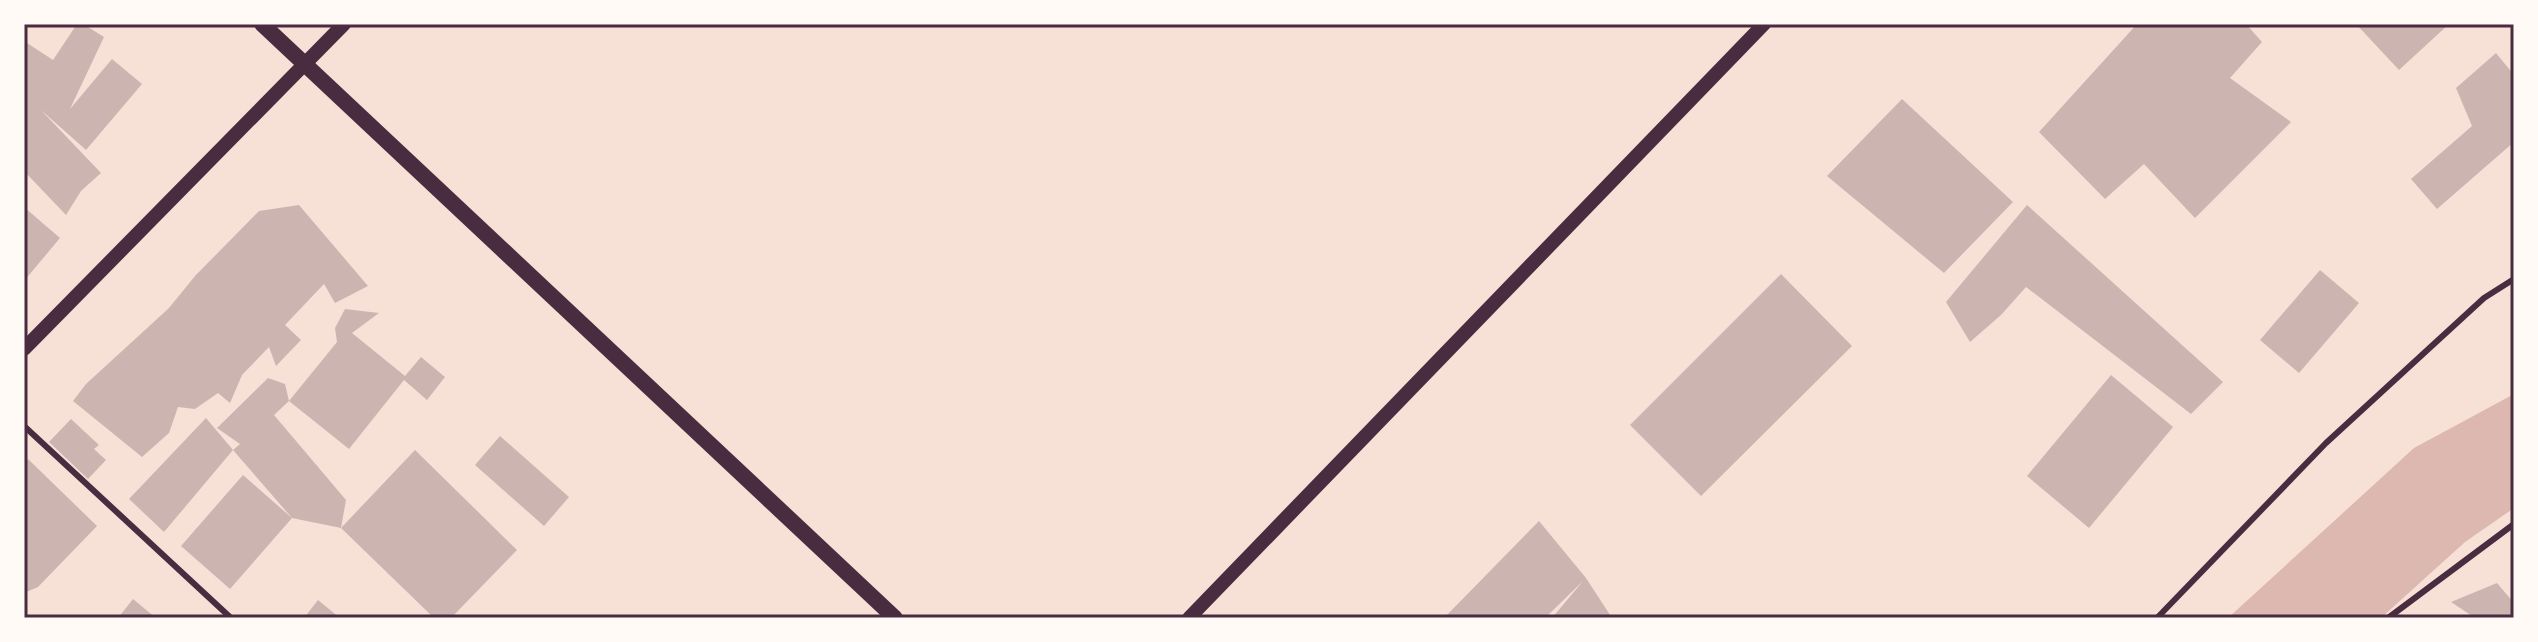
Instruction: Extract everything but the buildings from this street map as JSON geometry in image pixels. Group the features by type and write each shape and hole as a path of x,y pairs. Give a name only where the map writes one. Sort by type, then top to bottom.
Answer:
{"main road":[{"path":"262,24 895,618"}],"street":[{"path":"24,349 344,24"},
{"path":"1189,618 1764,24"}],"lane":[{"path":"2157,618 2326,443 2484,298 2514,279"},
{"path":"24,426 231,618"},
{"path":"2388,618 2514,524"}],"shaded area":[{"path":"2514,394 2514,508 2465,542 2381,618 2228,618 2414,448"}]}
